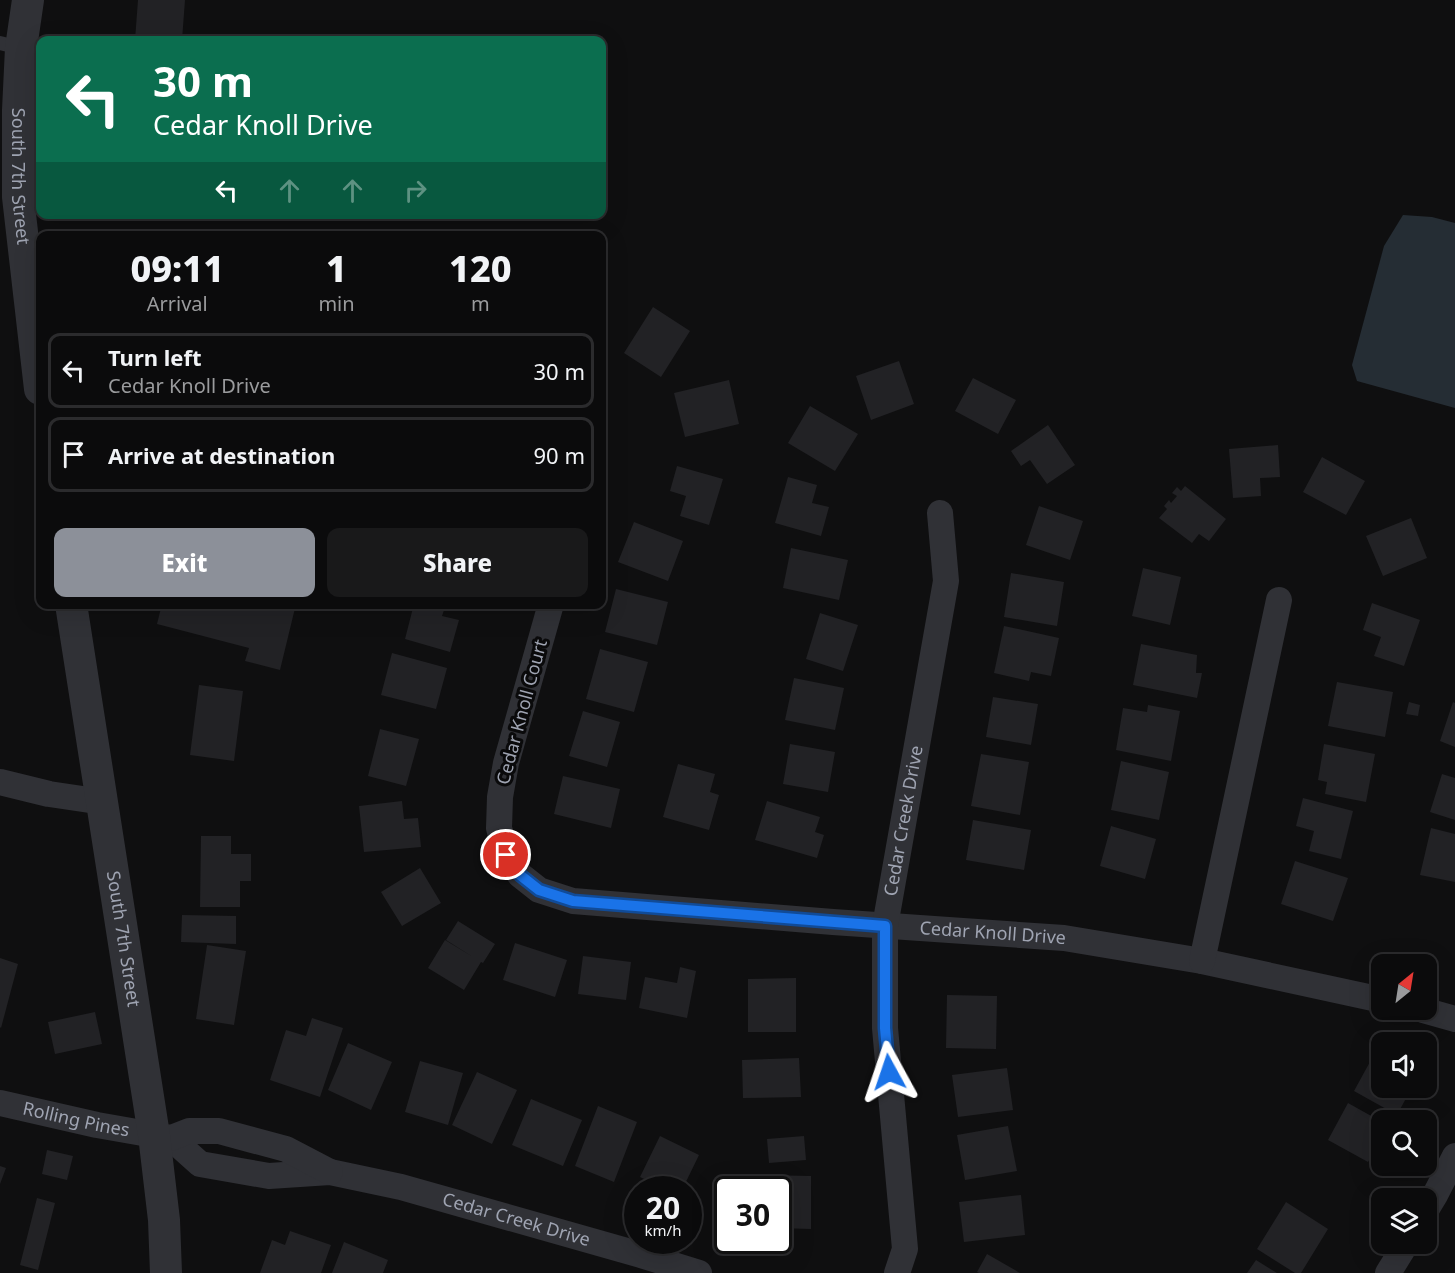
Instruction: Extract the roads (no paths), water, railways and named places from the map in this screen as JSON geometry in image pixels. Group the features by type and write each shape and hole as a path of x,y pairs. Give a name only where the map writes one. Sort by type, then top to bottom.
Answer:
{"street":[{"name":"South 7th Street","path":"28,0 10,45 18,111 18,197 36,354"},
{"name":"Cedar Creek Drive","path":"897,1273 905,1248 885,1028 885,926 946,581 940,513"},
{"path":"1202,961 1279,600"},
{"name":"South 7th Street","path":"72,609 162,1137 166,1273"},
{"name":"Cedar Knoll Court","path":"506,855 499,828 500,797 506,763 550,609"},
{"path":"0,782 49,794 103,802"},
{"name":"Cedar Knoll Drive","path":"506,855 520,875 539,890 573,901 1064,938 1202,961 1371,998"},
{"path":"1437,1014 1455,1019"},
{"name":"Rolling Pines","path":"0,1103 96,1125 162,1137"},
{"name":"Cedar Creek Drive","path":"162,1137 189,1131 219,1131 286,1149 330,1172 401,1188 699,1273"},
{"name":"Cedar Creek Drive","path":"162,1137 200,1164 268,1176 330,1172"},
{"path":"1437,1192 1455,1155"},
{"path":"1388,1273 1400,1254"}]}
